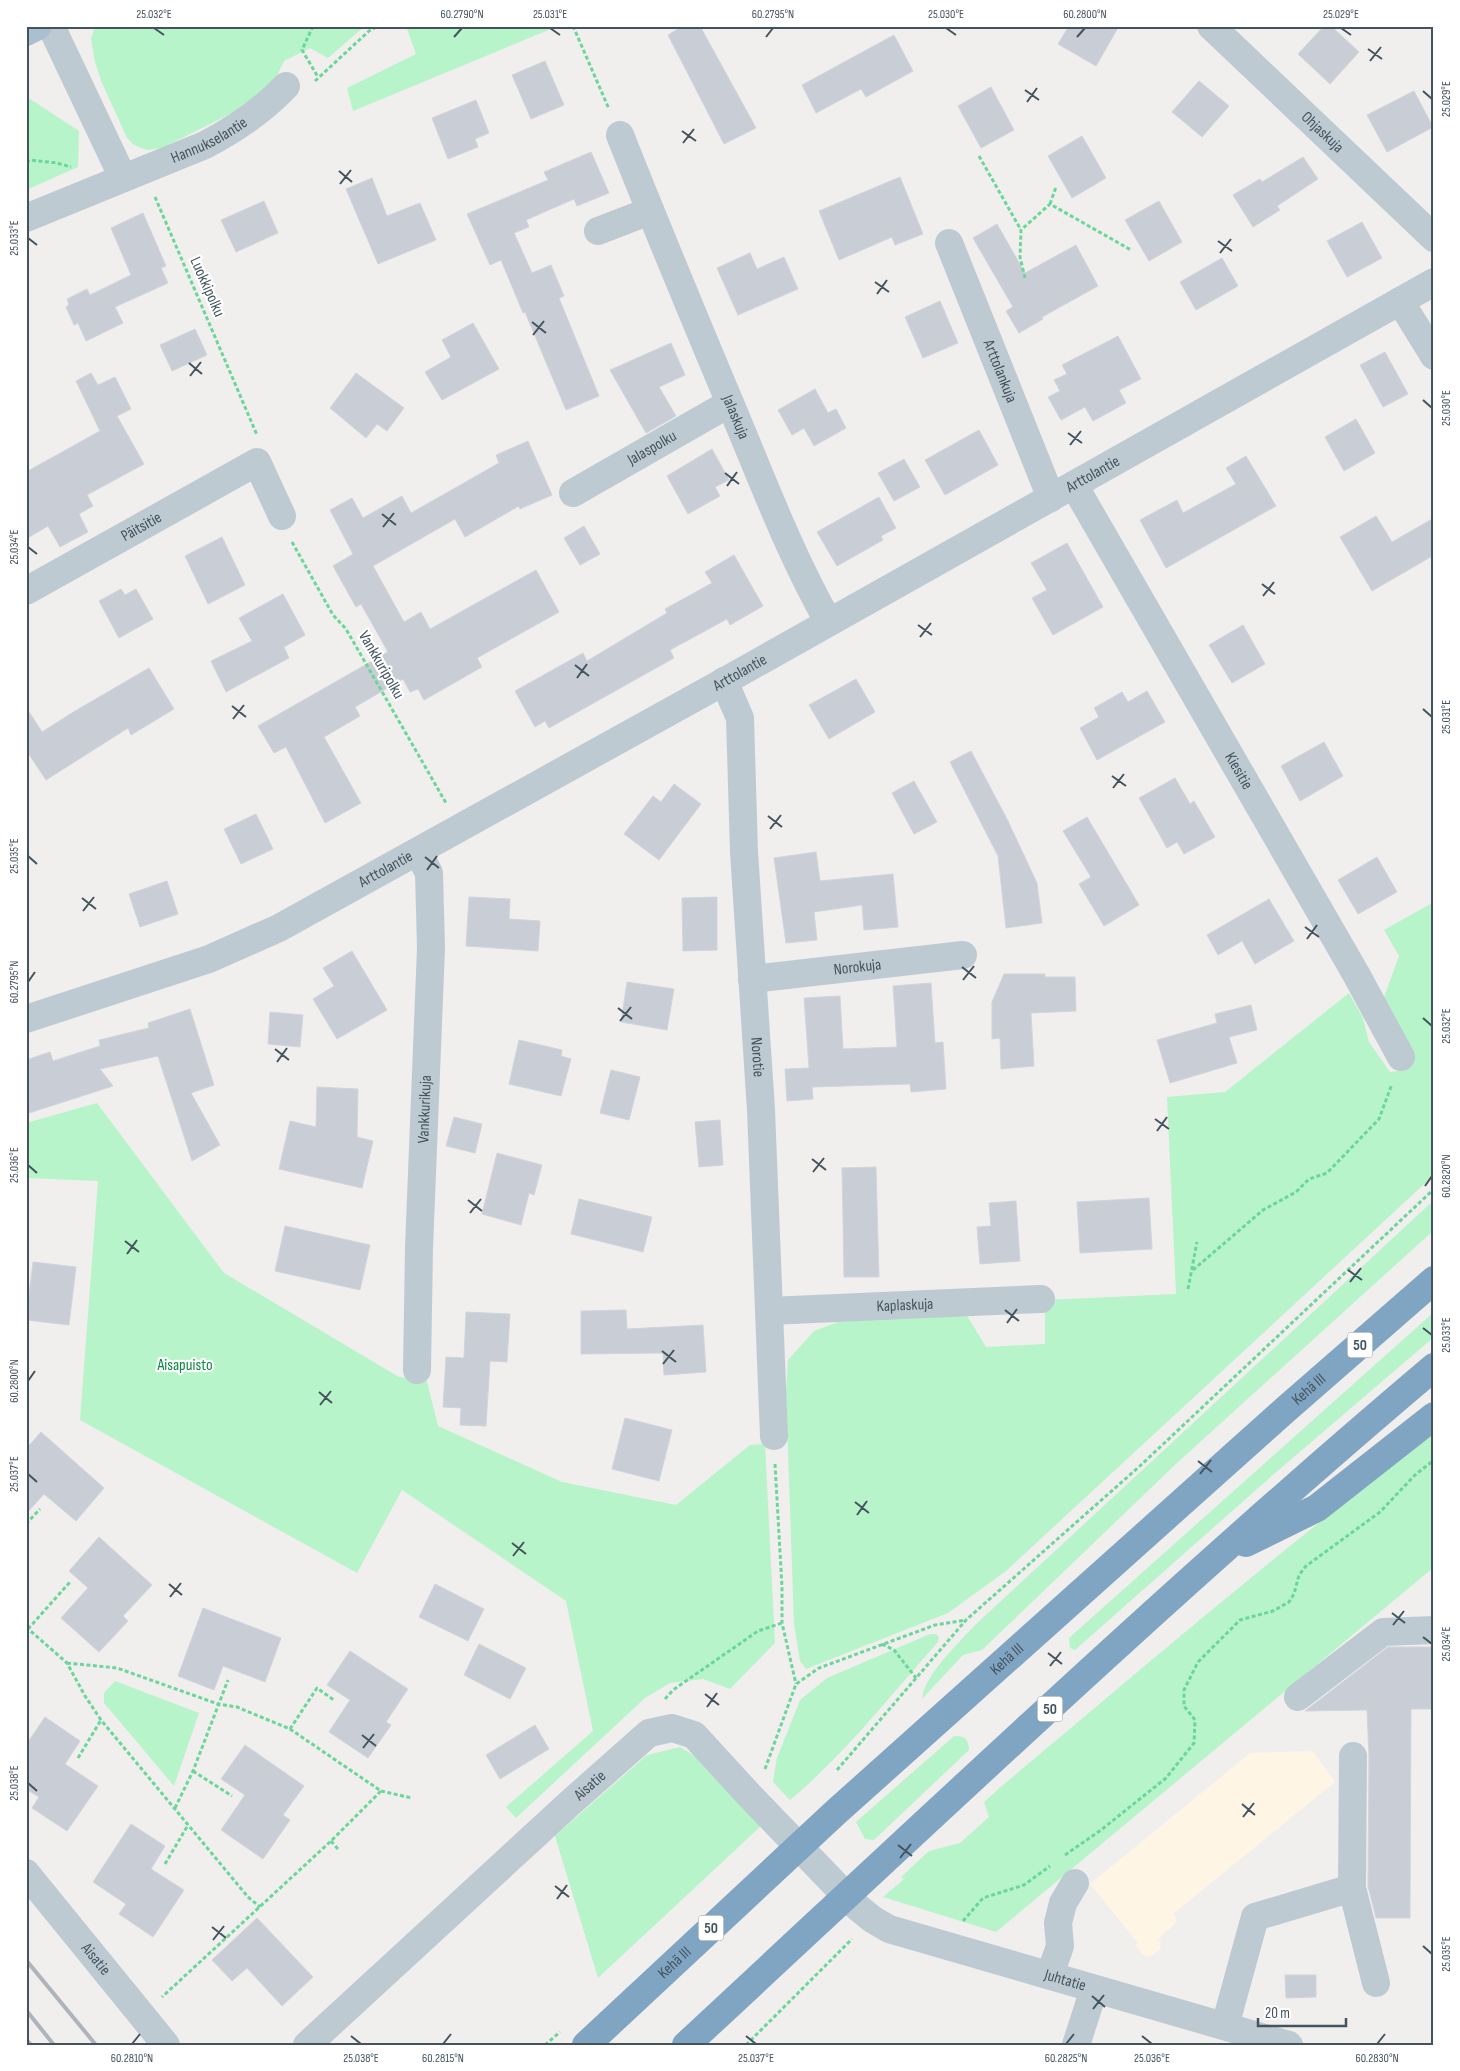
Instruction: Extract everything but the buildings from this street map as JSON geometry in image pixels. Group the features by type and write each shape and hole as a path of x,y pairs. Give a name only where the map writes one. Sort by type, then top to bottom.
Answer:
{"highway":[{"name":"Kehä III","path":"586,2045 836,1812 1278,1416 1434,1280"},
{"name":"50","path":"686,2045 1213,1560 1335,1451 1434,1367"},
{"path":"1213,1560 1317,1508 1434,1416"}],"main road":[{"path":"26,32 38,26"}],"street":[{"path":"51,26 133,173"},
{"name":"Ohjaskuja","path":"1211,26 1434,238"},
{"name":"Hannukselantie","path":"26,218 205,144 229,132 258,112 286,86"},
{"name":"Jalaskuja","path":"620,135 730,403 807,583 828,622"},
{"path":"598,231 650,210"},
{"name":"Arttolankuja","path":"949,243 1063,492"},
{"name":"Arttolantie","path":"26,1019 209,959 279,928 1063,492 1434,282"},
{"path":"1400,301 1434,356"},
{"name":"Jalaspolku","path":"573,493 730,403"},
{"name":"Päitsitie","path":"26,591 257,456 282,516"},
{"name":"Kiesitie","path":"1063,492 1356,974 1400,1057"},
{"name":"Norotie","path":"724,681 740,718 744,852 761,1110 774,1436"},
{"name":"Vankkurikuja","path":"417,1370 418,1248 430,948 430,872 418,852"},
{"name":"Norokuja","path":"752,979 963,955"},
{"name":"Kaplaskuja","path":"770,1311 1041,1299"},
{"path":"1298,1698 1382,1632 1434,1630"},
{"path":"649,1732 672,1728 694,1735 748,1795 855,1905 872,1919"},
{"name":"Aisatie","path":"307,2045 649,1732"},
{"path":"1353,1756 1352,1888 1376,1983"},
{"name":"Aisatie","path":"26,1873 166,2045"},
{"path":"1050,1975 1060,1946 1058,1924 1061,1910 1075,1883"},
{"path":"1225,2026 1255,1917 1352,1888"},
{"name":"Juhtatie","path":"872,1919 889,1929 1289,2045"},
{"path":"1076,2045 1094,1989"}],"path":[{"path":"313,26 302,50 318,77 369,31 378,26"},
{"path":"573,26 620,135"},
{"path":"979,156 1021,230 1020,257 1025,278"},
{"name":"Luokkipolku","path":"133,173 249,415"},
{"path":"1021,230 1050,204 1056,187"},
{"path":"1050,204 1131,250"},
{"name":"Vankkuripolku","path":"282,516 285,529 333,615 346,629 461,828"},
{"path":"1192,1270 1263,1210 1296,1192 1309,1179 1328,1172 1370,1129 1379,1119 1400,1057"},
{"path":"831,1776 966,1620 1141,1465 1434,1189"},
{"path":"1188,1289 1197,1242"},
{"path":"748,1795 753,1784 761,1780 796,1684 782,1623 774,1436"},
{"path":"1063,1857 1101,1830 1166,1778 1194,1743 1195,1720 1184,1706 1184,1690 1198,1662 1240,1620 1273,1611 1289,1602 1294,1594 1299,1575 1306,1566 1380,1512 1415,1475 1434,1460"},
{"path":"26,1524 40,1509"},
{"path":"70,1582 27,1628 67,1664 101,1720 248,1897 260,1907"},
{"path":"796,1684 819,1668 882,1644 935,1625 966,1620"},
{"path":"649,1732 648,1715 674,1690 758,1631 782,1623"},
{"path":"882,1644 894,1650 916,1678"},
{"path":"67,1664 117,1668 218,1704 237,1707 290,1729 381,1791 412,1798"},
{"path":"175,1808 193,1771 228,1680"},
{"path":"290,1729 317,1688 335,1701"},
{"path":"78,1758 101,1720"},
{"path":"193,1771 232,1796"},
{"path":"156,2003 331,1842 381,1791"},
{"path":"165,1864 188,1825"},
{"path":"331,1842 338,1849"},
{"path":"962,1923 983,1898 1024,1885 1055,1862"},
{"path":"746,2045 872,1919"}],"shaded area":[{"path":"1313,1751 1335,1782 1173,1914 1176,1918 1175,1924 1158,1939 1161,1942 1160,1949 1150,1957 1143,1955 1135,1945 1138,1943 1090,1884 1250,1753"}],"green space":[{"path":"95,26 365,26 328,58 310,48 284,61 276,78 240,109 162,148 147,150 134,145 127,138 102,83 95,62 91,39"},
{"path":"406,26 558,26 353,111 347,88 416,54"},
{"path":"27,97 79,131 78,167 26,190"},
{"path":"1434,902 1434,1175 1006,1571 948,1613 806,1669 800,1661 794,1624 786,1394 788,1360 814,1331 838,1322 966,1314 986,1347 1045,1344 1045,1300 1176,1294 1167,1097 1225,1092 1349,993 1363,1018 1369,1042 1390,1072 1399,1071 1406,1065 1380,1008 1399,956 1384,930"},
{"name":"Aisapuisto","path":"97,1103 224,1273 399,1377 426,1378 438,1426 562,1482 676,1505 750,1445 765,1444 775,1643 730,1689 703,1679 670,1683 645,1698 516,1818 506,1807 593,1731 566,1601 402,1490 357,1573 80,1420 98,1181 26,1178 26,1123"},
{"path":"1434,1200 1434,1230 1177,1463 982,1650 963,1655 922,1699 924,1690 935,1670 974,1626"},
{"path":"1434,1312 1434,1337 1274,1474 1075,1650 1070,1648 1069,1638"},
{"path":"1434,1434 1434,1567 996,1932 883,1897 904,1879 901,1877 929,1851 960,1843 989,1817 984,1802 1216,1606"},
{"path":"930,1634 936,1634 939,1637 938,1642 849,1744 790,1800 773,1782 777,1758 800,1700 827,1678"},
{"path":"115,1681 199,1713 174,1786 104,1703 104,1693"},
{"path":"954,1736 966,1739 969,1750 874,1840 865,1839 856,1822"},
{"path":"680,1747 698,1758 761,1826 598,1978 555,1836 647,1755"}],"railway":[{"path":"26,1960 96,2045"},
{"path":"26,2010 54,2045"},
{"path":"26,2039 31,2045"}]}
